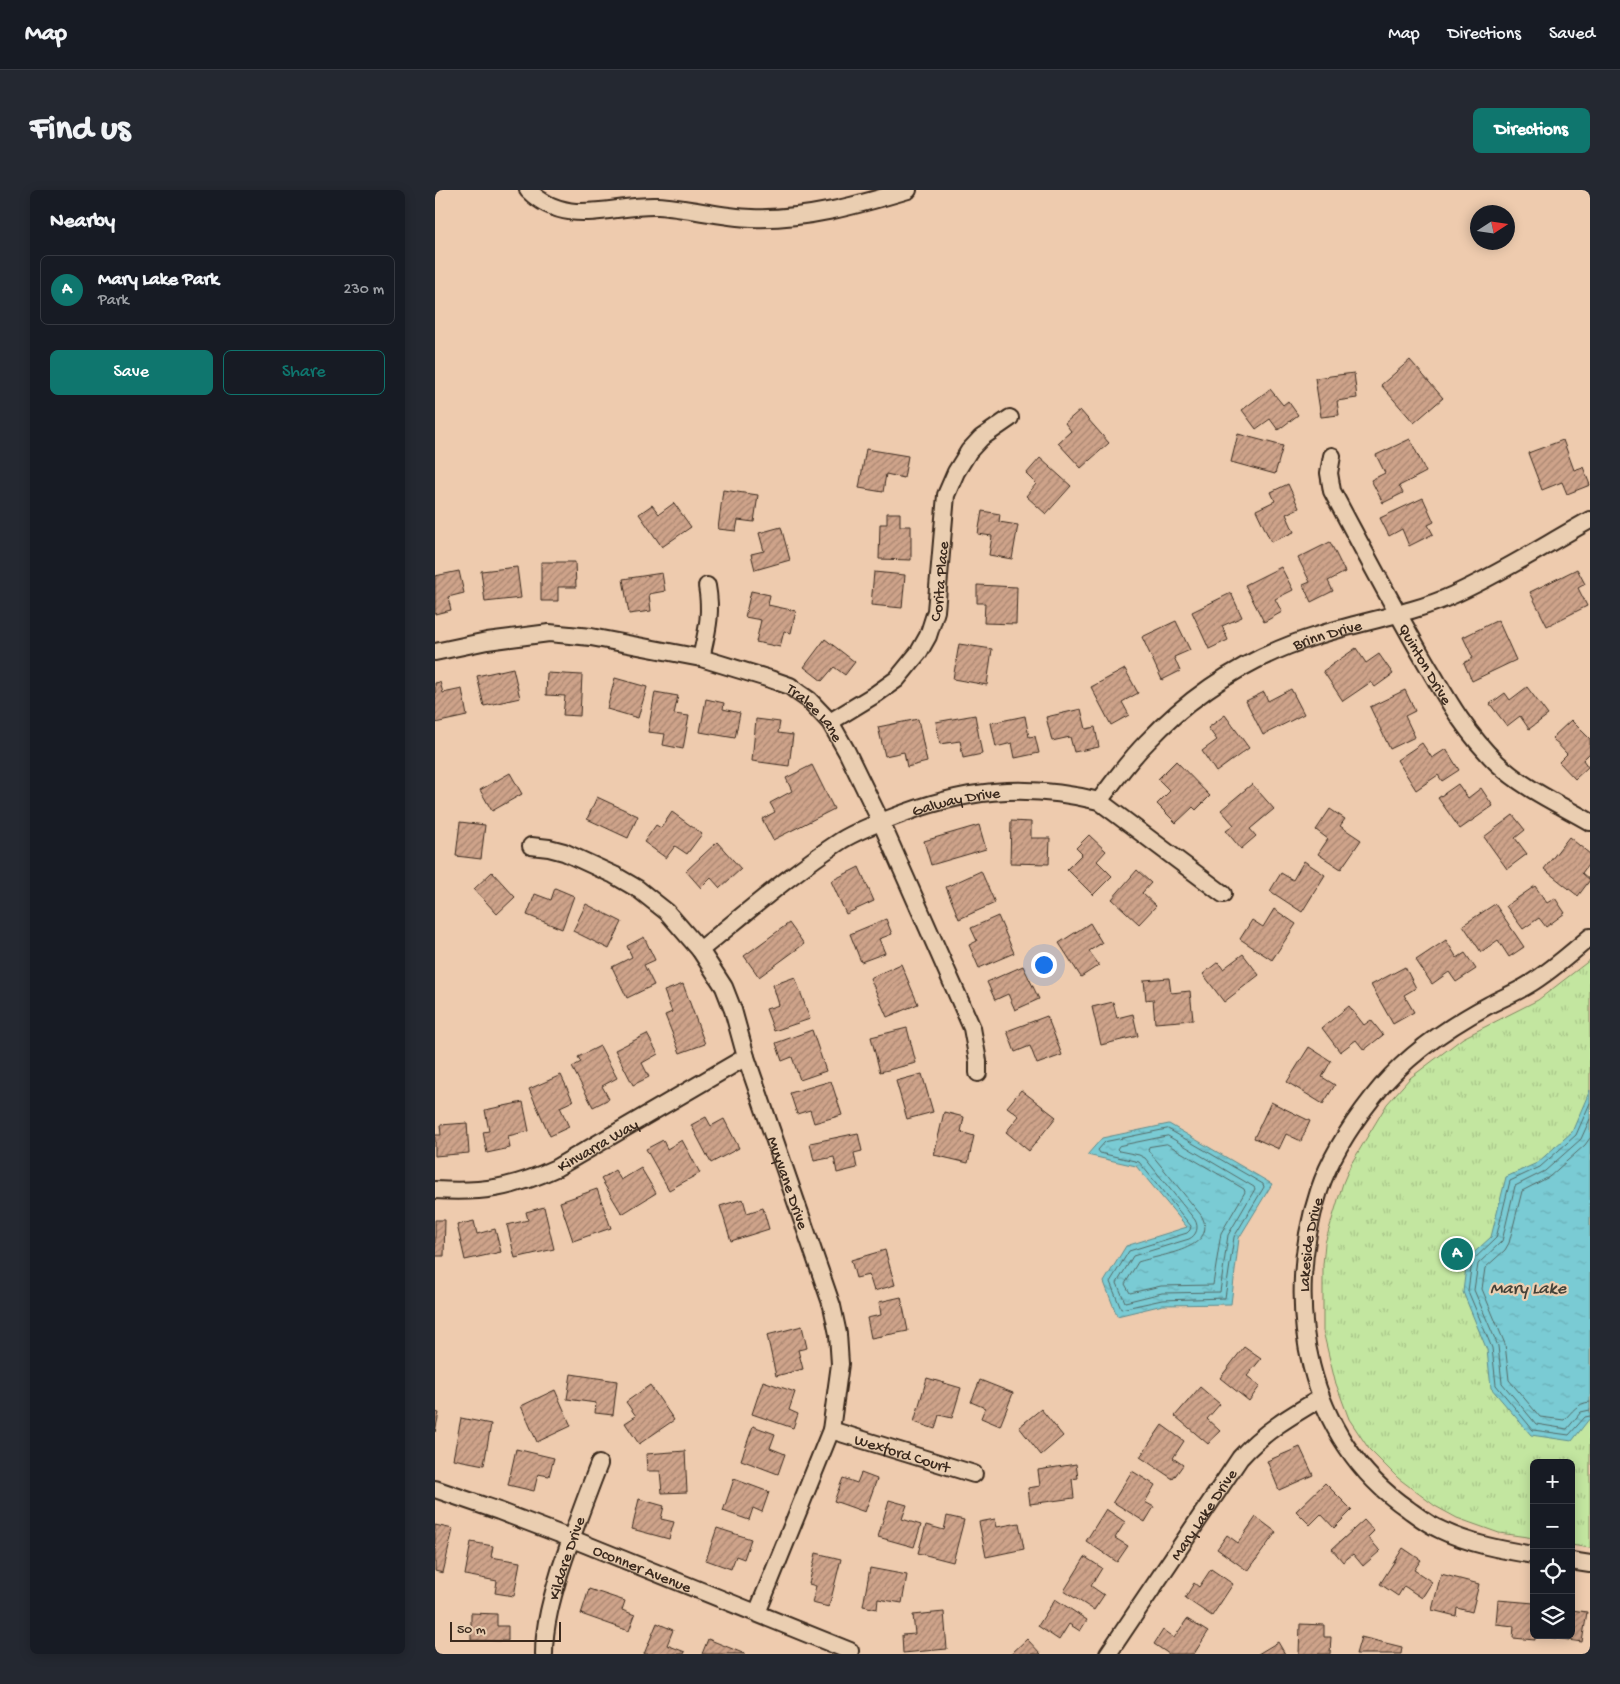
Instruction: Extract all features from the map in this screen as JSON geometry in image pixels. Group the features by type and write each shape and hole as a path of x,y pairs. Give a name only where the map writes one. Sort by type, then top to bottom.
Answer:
{"street":[{"path":"528,190 536,198 549,206 586,213 657,206 751,218 775,218 811,214 908,190"},
{"name":"Corita Place","path":"830,722 876,694 897,678 910,664 929,636 936,611 946,495 956,472 969,451 981,438 1010,418"},
{"name":"Quinton Drive","path":"1332,456 1329,473 1332,492 1397,613 1463,725 1498,764 1519,781 1590,822"},
{"name":"Brinn Drive","path":"1099,801 1147,742 1211,686 1267,654 1293,643 1453,595 1590,520"},
{"path":"701,658 710,617 707,586"},
{"name":"Tralee Lane","path":"435,652 487,641 549,633 591,637 701,658 790,686 809,700 830,722 847,752 881,822 972,1028 978,1061 978,1073"},
{"name":"Galway Drive","path":"700,950 818,857 844,839 915,809 959,796 995,791 1028,790 1080,796 1099,801 1223,894"},
{"name":"Muyvane Drive","path":"531,846 564,852 614,875 638,889 667,912 700,950 724,987 733,1010 746,1057 832,1306 838,1334 840,1364 831,1430 757,1613"},
{"name":"Lakeside Drive","path":"1530,1554 1501,1550 1455,1536 1429,1524 1401,1504 1359,1467 1338,1434 1321,1398 1313,1375 1304,1328 1303,1266 1319,1189 1343,1138 1374,1095 1401,1067 1430,1042 1458,1022 1528,985 1557,965 1590,937"},
{"name":"Kinvarra Way","path":"435,1190 484,1190 511,1186 534,1179 746,1057"},
{"name":"Mary Lake Drive","path":"1108,1654 1240,1458 1255,1442 1321,1398"},
{"name":"Wexford Court","path":"831,1430 974,1474"},
{"name":"Kildare Drive","path":"544,1654 549,1607 571,1538 599,1464"},
{"name":"Oconner Avenue","path":"435,1489 499,1510 571,1538 850,1651"},
{"path":"1575,1562 1590,1564"}],"green space":[{"path":"1590,960 1590,1548 1575,1546 1575,1459 1530,1459 1530,1537 1499,1533 1457,1518 1435,1506 1398,1478 1369,1449 1349,1419 1335,1381 1323,1331 1325,1243 1343,1183 1351,1164 1387,1104 1410,1078 1463,1038 1538,1000"}],"water":[{"name":"Mary Lake","path":"1590,1090 1590,1418 1572,1441 1531,1435 1491,1388 1487,1350 1463,1292 1467,1259 1491,1237 1506,1177 1537,1163 1572,1132"},
{"path":"1169,1124 1272,1184 1239,1238 1231,1304 1163,1305 1117,1316 1104,1282 1126,1246 1187,1227 1136,1166 1087,1155 1102,1138"}],"building":[{"path":"1410,360 1443,398 1414,423 1381,385"},
{"path":"1354,373 1357,398 1337,401 1339,415 1321,417 1315,378"},
{"path":"1270,389 1283,405 1288,401 1298,415 1278,430 1270,419 1256,429 1242,410"},
{"path":"1080,410 1109,443 1081,468 1058,443 1071,431 1065,423"},
{"path":"1238,434 1283,446 1275,474 1231,462"},
{"path":"1410,439 1426,472 1399,486 1403,493 1383,503 1371,480 1385,473 1376,455"},
{"path":"1563,440 1574,470 1583,467 1590,485 1567,494 1562,482 1542,490 1528,453"},
{"path":"866,449 908,456 904,478 886,474 883,492 859,488"},
{"path":"1040,458 1071,486 1046,514 1026,496 1036,484 1026,474"},
{"path":"1288,484 1299,508 1286,514 1294,532 1271,542 1256,510 1275,501 1271,492"},
{"path":"723,490 758,495 754,522 738,520 736,531 718,529"},
{"path":"1423,498 1434,522 1428,525 1433,534 1409,546 1402,529 1389,536 1380,518"},
{"path":"674,503 691,527 662,547 639,514 652,505 659,514"},
{"path":"982,511 1000,514 999,522 1018,525 1012,559 989,555 992,536 978,534"},
{"path":"887,513 900,513 900,526 911,526 911,560 879,559 880,524 887,524"},
{"path":"781,527 790,560 755,570 751,554 764,551 759,533"},
{"path":"1330,542 1345,572 1328,581 1333,591 1311,602 1303,585 1310,582 1298,558"},
{"path":"541,562 575,562 576,587 558,587 558,601 541,601"},
{"path":"517,567 521,598 485,602 481,571"},
{"path":"1281,567 1293,590 1275,599 1282,612 1264,622 1245,585"},
{"path":"1577,569 1585,584 1578,588 1587,606 1547,626 1530,592"},
{"path":"459,571 464,593 448,597 451,610 435,614 435,576"},
{"path":"874,572 905,575 902,608 871,605"},
{"path":"662,573 665,591 649,594 651,611 629,614 623,579"},
{"path":"977,585 1017,587 1016,624 984,623 985,603 977,603"},
{"path":"751,591 770,595 768,605 796,611 791,633 784,631 780,647 756,642 761,620 745,617"},
{"path":"1231,593 1242,617 1222,626 1228,640 1209,649 1192,612"},
{"path":"1498,620 1516,660 1472,681 1464,663 1473,658 1463,637"},
{"path":"1176,621 1190,650 1174,657 1180,671 1162,680 1142,637"},
{"path":"825,639 855,662 845,675 834,667 822,681 804,667"},
{"path":"959,644 992,649 987,685 953,679"},
{"path":"1356,648 1366,663 1379,654 1393,674 1375,687 1371,682 1343,701 1323,671"},
{"path":"513,668 520,698 484,706 477,676"},
{"path":"1125,669 1138,693 1122,702 1129,715 1111,725 1091,687"},
{"path":"547,673 582,675 580,716 563,715 565,696 546,695"},
{"path":"615,678 647,687 638,718 607,709"},
{"path":"440,682 443,693 462,689 467,716 435,723 435,683"},
{"path":"1527,687 1548,715 1529,729 1520,716 1507,726 1490,704 1505,693 1510,700"},
{"path":"1291,689 1304,714 1263,735 1246,701 1264,692 1268,701"},
{"path":"1405,690 1415,711 1405,716 1415,737 1390,749 1370,707"},
{"path":"655,692 678,696 674,714 689,716 683,749 663,745 665,734 648,732"},
{"path":"706,699 724,703 723,709 740,713 735,738 700,732"},
{"path":"1081,709 1086,729 1095,727 1099,747 1074,752 1070,737 1052,741 1046,717"},
{"path":"975,715 982,754 963,758 960,741 940,744 936,722"},
{"path":"1225,715 1249,748 1216,772 1202,751 1217,740 1208,728"},
{"path":"1025,716 1029,737 1035,736 1039,753 1015,758 1012,743 996,747 991,723"},
{"path":"756,719 780,722 778,733 793,735 789,766 752,761"},
{"path":"918,719 927,762 907,767 904,752 885,756 878,727"},
{"path":"1571,720 1590,739 1590,753 1583,760 1588,767 1575,779 1559,762 1567,754 1552,738"},
{"path":"1422,743 1432,758 1446,749 1459,770 1442,781 1438,775 1416,790 1397,760"},
{"path":"1176,761 1210,796 1196,810 1193,807 1176,823 1157,804 1170,791 1158,779"},
{"path":"812,765 834,809 773,840 762,819 775,812 770,803 792,791 786,778"},
{"path":"510,773 522,794 492,811 480,790"},
{"path":"1252,784 1274,809 1250,829 1256,836 1241,849 1226,831 1234,825 1221,810"},
{"path":"1458,784 1468,798 1481,788 1493,806 1460,829 1438,798"},
{"path":"597,797 638,816 628,838 587,819"},
{"path":"1330,809 1345,819 1340,826 1361,840 1341,869 1318,854 1328,839 1316,830"},
{"path":"672,812 702,834 687,854 675,846 666,858 644,842 656,825 661,828"},
{"path":"1513,815 1525,830 1515,838 1527,854 1507,869 1484,837"},
{"path":"1011,821 1031,822 1031,838 1050,838 1049,864 1010,863"},
{"path":"460,822 485,825 481,859 456,856"},
{"path":"979,825 986,849 931,865 924,841"},
{"path":"1089,835 1106,851 1097,861 1112,876 1093,895 1067,869 1082,854 1076,848"},
{"path":"1569,837 1590,854 1590,862 1582,873 1590,880 1578,896 1544,869"},
{"path":"717,842 741,869 720,888 711,878 701,888 686,871"},
{"path":"1304,861 1325,875 1302,912 1270,891 1281,873 1293,880"},
{"path":"859,867 874,901 846,914 831,881"},
{"path":"1137,870 1151,883 1142,893 1156,906 1139,924 1112,899"},
{"path":"981,871 995,903 959,919 946,887"},
{"path":"492,872 515,897 497,914 474,889"},
{"path":"1535,886 1547,903 1555,898 1565,913 1546,927 1539,918 1523,929 1506,906"},
{"path":"555,888 574,896 562,929 527,915 535,894 551,900"},
{"path":"586,904 622,922 609,949 573,931"},
{"path":"1495,904 1524,947 1509,957 1498,940 1481,952 1463,925"},
{"path":"1274,909 1296,924 1272,960 1240,939 1252,920 1263,927"},
{"path":"998,916 1014,953 979,968 969,945 977,941 971,928"},
{"path":"886,919 892,934 879,939 885,953 861,962 850,934"},
{"path":"789,923 804,944 759,977 744,956"},
{"path":"1090,923 1102,943 1089,951 1099,965 1081,977 1059,943"},
{"path":"644,937 655,960 644,965 654,985 627,998 612,967 632,957 627,946"},
{"path":"1446,940 1457,958 1465,953 1476,969 1456,982 1449,972 1432,984 1416,960"},
{"path":"1243,954 1259,975 1224,1002 1203,974 1218,962 1223,969"},
{"path":"901,964 918,1004 887,1017 870,978"},
{"path":"1023,966 1039,999 1015,1010 1008,994 995,1000 987,982"},
{"path":"1405,967 1416,988 1404,995 1414,1012 1393,1024 1371,985"},
{"path":"795,977 810,1019 774,1031 766,1009 779,1005 773,985"},
{"path":"1169,978 1171,993 1190,991 1193,1020 1155,1023 1153,999 1146,1000 1144,980"},
{"path":"683,984 705,1044 680,1053 665,1015 672,1012 664,991"},
{"path":"1113,1002 1117,1018 1133,1014 1138,1036 1101,1045 1092,1007"},
{"path":"1349,1006 1364,1025 1371,1020 1383,1035 1364,1050 1356,1040 1340,1052 1322,1028"},
{"path":"1047,1016 1062,1055 1037,1064 1030,1046 1015,1052 1007,1031"},
{"path":"907,1028 916,1063 880,1072 871,1037"},
{"path":"812,1030 826,1071 800,1080 792,1057 782,1061 776,1043"},
{"path":"647,1034 658,1054 642,1063 649,1077 633,1085 615,1050"},
{"path":"600,1046 617,1078 602,1086 609,1099 593,1107 572,1067 581,1062 578,1057"},
{"path":"1309,1047 1331,1061 1322,1077 1335,1085 1323,1104 1287,1082"},
{"path":"922,1074 933,1112 907,1119 896,1081"},
{"path":"561,1075 573,1101 560,1107 569,1127 550,1136 529,1089"},
{"path":"831,1081 842,1115 814,1123 810,1110 797,1114 790,1093"},
{"path":"1021,1090 1056,1117 1029,1151 1006,1132 1019,1116 1007,1107"},
{"path":"523,1102 529,1131 508,1136 510,1148 487,1153 483,1132 489,1131 485,1110"},
{"path":"1271,1102 1310,1121 1301,1141 1286,1134 1279,1149 1254,1138"},
{"path":"944,1112 964,1117 961,1132 974,1136 968,1163 934,1155"},
{"path":"706,1117 711,1126 724,1119 739,1148 711,1163 691,1125"},
{"path":"467,1123 469,1153 435,1156 435,1135 441,1135 440,1125"},
{"path":"858,1133 862,1151 854,1153 857,1168 837,1173 834,1157 814,1161 810,1143"},
{"path":"663,1140 667,1149 682,1140 700,1173 669,1190 646,1149"},
{"path":"641,1168 656,1193 622,1214 601,1179 615,1170 621,1180"},
{"path":"597,1189 611,1228 573,1241 560,1202"},
{"path":"743,1199 747,1213 763,1208 769,1229 731,1241 720,1206"},
{"path":"544,1207 554,1249 515,1258 507,1225 528,1220 526,1212"},
{"path":"435,1220 445,1220 444,1256 435,1256"},
{"path":"474,1221 477,1234 495,1229 501,1252 465,1260 457,1225"},
{"path":"885,1250 895,1285 874,1291 869,1275 856,1278 851,1260"},
{"path":"901,1297 908,1331 871,1338 867,1318 881,1315 879,1302"},
{"path":"802,1326 807,1348 798,1350 803,1369 776,1376 767,1335"},
{"path":"1244,1347 1261,1359 1247,1376 1260,1386 1249,1401 1220,1378"},
{"path":"571,1374 617,1381 613,1415 595,1413 596,1403 567,1399"},
{"path":"927,1378 961,1388 952,1418 939,1415 935,1429 914,1422"},
{"path":"980,1380 1013,1393 1000,1426 981,1418 985,1408 971,1402"},
{"path":"763,1381 795,1392 789,1410 798,1414 793,1428 752,1414"},
{"path":"650,1385 674,1420 639,1444 625,1423 636,1416 626,1402"},
{"path":"1200,1387 1220,1404 1207,1419 1220,1431 1208,1444 1175,1416"},
{"path":"555,1390 571,1426 537,1442 521,1406"},
{"path":"1041,1409 1063,1436 1041,1455 1019,1427"},
{"path":"435,1412 439,1413 435,1432"},
{"path":"461,1418 491,1424 484,1465 453,1459"},
{"path":"1162,1425 1184,1441 1173,1458 1183,1465 1173,1479 1140,1457"},
{"path":"753,1426 775,1434 770,1448 785,1454 778,1474 741,1460"},
{"path":"1300,1447 1313,1475 1279,1490 1267,1461"},
{"path":"516,1449 554,1458 549,1476 538,1474 534,1491 508,1485"},
{"path":"685,1451 687,1492 662,1493 660,1471 647,1471 646,1454"},
{"path":"1076,1464 1078,1478 1072,1479 1074,1498 1030,1504 1028,1488 1040,1486 1038,1470"},
{"path":"1132,1471 1155,1485 1145,1502 1154,1507 1145,1522 1113,1502"},
{"path":"861,1473 877,1479 865,1512 834,1501 843,1478 857,1483"},
{"path":"734,1479 769,1492 762,1512 753,1508 749,1520 723,1511"},
{"path":"1325,1483 1352,1510 1334,1528 1321,1514 1310,1525 1296,1511"},
{"path":"639,1499 664,1506 661,1519 674,1522 669,1539 632,1529"},
{"path":"889,1500 907,1505 902,1519 921,1525 914,1547 878,1537"},
{"path":"1106,1509 1125,1522 1115,1538 1128,1546 1117,1562 1086,1541"},
{"path":"947,1516 964,1520 953,1562 918,1553 926,1525 944,1530"},
{"path":"1256,1517 1276,1532 1248,1571 1217,1549 1227,1535 1238,1543"},
{"path":"995,1519 997,1527 1019,1523 1024,1549 986,1557 979,1522"},
{"path":"1364,1520 1374,1531 1368,1537 1380,1551 1363,1566 1353,1554 1343,1562 1332,1549"},
{"path":"435,1525 453,1529 443,1573 435,1571"},
{"path":"717,1528 751,1539 744,1559 736,1556 731,1569 706,1560"},
{"path":"471,1542 493,1546 491,1557 520,1562 514,1596 495,1593 497,1581 465,1575"},
{"path":"1403,1548 1421,1560 1414,1570 1432,1582 1422,1598 1404,1586 1398,1596 1380,1584"},
{"path":"816,1553 841,1559 829,1607 812,1603 816,1586 809,1584"},
{"path":"1085,1557 1102,1568 1091,1586 1104,1595 1094,1610 1064,1591"},
{"path":"870,1568 907,1575 902,1603 878,1599 877,1609 863,1606"},
{"path":"1211,1569 1233,1584 1212,1616 1185,1598 1194,1583 1199,1587"},
{"path":"1441,1574 1479,1584 1472,1612 1457,1608 1456,1616 1432,1610"},
{"path":"589,1589 625,1601 622,1610 635,1615 629,1631 581,1614"},
{"path":"1055,1599 1087,1620 1080,1631 1069,1624 1059,1640 1038,1626"},
{"path":"1498,1600 1530,1603 1530,1639 1535,1640 1513,1638 1514,1626 1496,1624"},
{"path":"1575,1610 1587,1612 1582,1642 1562,1639 1575,1639"},
{"path":"944,1612 947,1649 903,1653 902,1635 915,1634 913,1615"},
{"path":"471,1613 497,1614 497,1626 508,1626 508,1641 471,1640"},
{"path":"1187,1619 1208,1632 1194,1654 1169,1654 1154,1644 1163,1630 1174,1638"},
{"path":"657,1623 673,1630 667,1645 685,1652 684,1654 644,1654"},
{"path":"1300,1624 1324,1625 1324,1637 1331,1637 1330,1654 1299,1654"},
{"path":"1361,1637 1402,1647 1401,1654 1356,1654"},
{"path":"708,1639 745,1654 702,1654"},
{"path":"1027,1639 1041,1654 1011,1654"},
{"path":"1278,1642 1285,1654 1258,1654"}],"place":[{"name":"Mary Lake Park","path":"1457,1254"}]}
